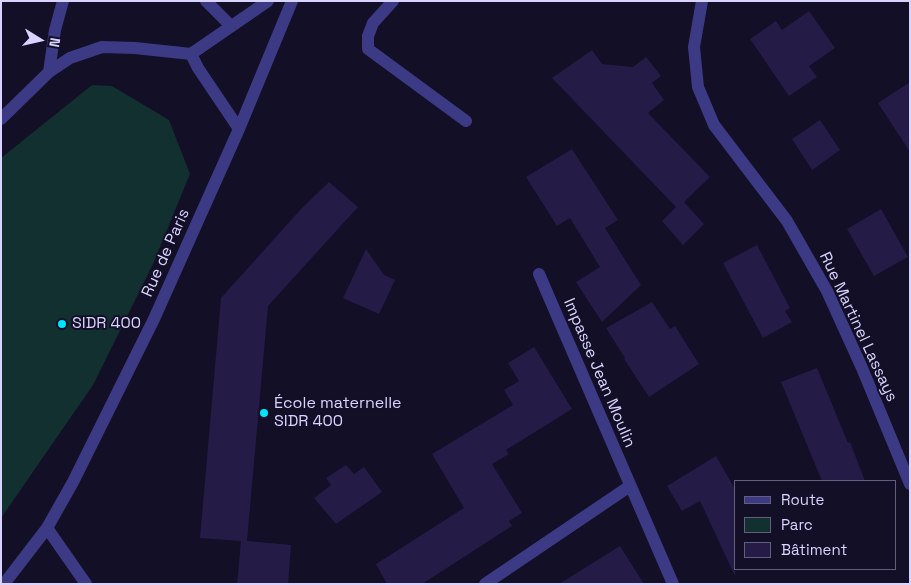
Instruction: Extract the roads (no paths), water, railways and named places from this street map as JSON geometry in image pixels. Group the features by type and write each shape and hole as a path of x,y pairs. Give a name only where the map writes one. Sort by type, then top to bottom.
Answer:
{"street":[{"path":"49,72 55,30 63,1"},
{"path":"206,1 231,26"},
{"path":"1,119 49,72 70,58 102,47 135,48 191,54 268,1"},
{"name":"Rue de Paris","path":"4,584 47,528 73,482 154,319 239,129 292,1"},
{"path":"393,1 373,23 368,36 368,49 466,122"},
{"name":"Rue Martinel Lassays","path":"702,1 694,47 698,87 714,125 787,220 827,292 862,368 910,484"},
{"path":"191,54 198,68 239,129"},
{"name":"Impasse Jean Moulin","path":"539,274 673,584"},
{"path":"485,584 630,486"},
{"path":"47,528 86,584"}],"place":[{"name":"SIDR 400","path":"62,324"},
{"name":"École maternelle SIDR 400","path":"264,413"}]}
